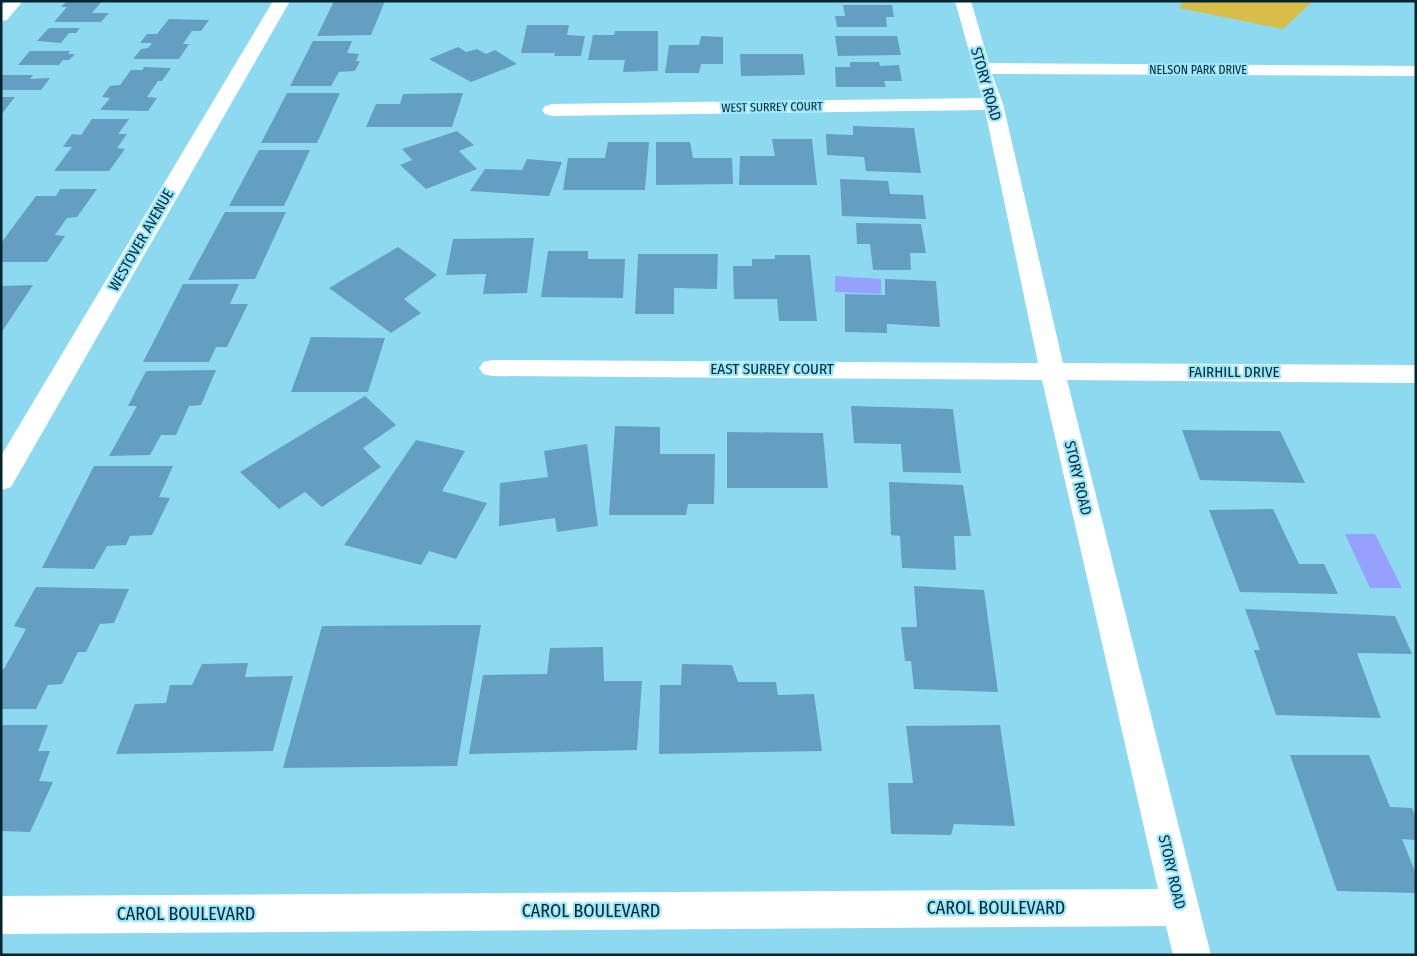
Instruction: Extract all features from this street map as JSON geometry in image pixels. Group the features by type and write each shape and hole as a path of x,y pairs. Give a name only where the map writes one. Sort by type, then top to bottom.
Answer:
{"street":[{"path":"1,16 15,1"},
{"name":"WESTOVER AVENUE","path":"1,480 282,1"},
{"name":"STORY ROAD","path":"963,1 993,104 1052,371 1192,955"},
{"name":"NELSON PARK DRIVE","path":"981,68 1416,71"},
{"name":"WEST SURREY COURT","path":"552,110 993,104"},
{"name":"EAST SURREY COURT","path":"492,368 1052,371"},
{"name":"FAIRHILL DRIVE","path":"1052,371 1416,374"},
{"name":"CAROL BOULEVARD","path":"1,915 1181,907"}],"shaded area":[{"path":"1184,1 1313,1 1283,29 1179,8"}],"water":[{"path":"835,276 881,279 881,294 835,292"},
{"path":"1345,534 1375,534 1402,588 1370,588"}],"building":[{"path":"67,1 102,1 92,13 109,13 101,22 54,22 67,7 61,7"},
{"path":"334,1 385,1 371,35 317,36"},
{"path":"843,5 892,5 894,17 886,17 887,27 837,27 835,16 845,16"},
{"path":"169,19 209,20 201,31 192,31 183,44 189,44 179,59 133,59 141,49 148,48 152,43 140,43 147,34 157,34"},
{"path":"527,25 569,25 567,35 585,36 581,56 554,56 555,53 521,53"},
{"path":"49,28 80,28 76,33 69,33 61,43 37,41"},
{"path":"615,31 658,31 658,71 623,72 625,60 588,60 593,35 614,35"},
{"path":"701,36 723,37 723,64 701,64 699,73 665,73 669,45 699,45"},
{"path":"835,36 897,36 901,55 838,56"},
{"path":"313,41 352,41 347,53 359,54 356,61 360,61 355,71 339,72 331,86 290,86"},
{"path":"458,47 466,52 477,49 486,54 495,50 517,64 471,82 429,59"},
{"path":"30,51 70,51 68,54 75,54 69,60 63,60 59,65 18,65"},
{"path":"740,54 803,54 805,75 741,76"},
{"path":"850,62 879,62 880,66 899,65 902,81 884,81 886,87 836,87 835,67 850,67"},
{"path":"144,67 171,68 162,81 158,81 147,97 157,98 148,111 100,110 110,98 102,97 110,86 120,85 131,70 142,70"},
{"path":"1,75 33,75 30,79 50,78 41,90 1,90"},
{"path":"287,93 340,93 317,143 261,143"},
{"path":"463,93 452,127 366,127 376,104 400,104 403,94"},
{"path":"1,97 15,97 1,115"},
{"path":"92,119 129,119 118,134 127,134 117,148 125,149 109,171 54,171 72,147 63,147 72,134 81,135"},
{"path":"853,126 914,128 921,173 866,171 864,157 827,155 826,134 853,135"},
{"path":"457,131 474,145 459,151 477,169 426,189 400,165 412,160 402,149"},
{"path":"772,139 812,139 817,185 739,185 740,156 775,156"},
{"path":"608,142 649,142 645,190 563,190 568,158 605,158"},
{"path":"656,142 690,142 693,158 732,158 733,184 656,185"},
{"path":"259,150 310,150 284,206 229,206"},
{"path":"527,159 562,162 549,196 470,191 485,169 522,170"},
{"path":"840,179 888,181 890,194 923,195 926,219 842,216"},
{"path":"60,189 97,189 77,217 67,218 55,235 65,236 47,262 1,262 1,243 36,196 56,196"},
{"path":"225,212 286,212 255,279 188,280"},
{"path":"856,223 921,224 926,253 910,253 911,270 873,270 870,244 857,244"},
{"path":"534,238 527,293 483,294 486,274 446,275 453,239"},
{"path":"398,247 437,275 404,299 421,313 391,333 329,288"},
{"path":"548,251 588,251 588,259 625,259 623,298 541,297"},
{"path":"638,254 718,254 717,289 674,288 674,314 635,314"},
{"path":"775,255 810,255 817,321 779,321 777,299 734,299 733,266 752,266 752,259 775,259"},
{"path":"885,279 936,281 940,327 887,324 887,333 845,332 845,294 885,295"},
{"path":"183,284 239,284 230,304 248,304 227,347 216,347 209,362 143,362"},
{"path":"33,285 1,333 1,286"},
{"path":"311,337 385,338 368,392 291,392"},
{"path":"216,370 201,405 189,406 176,435 161,435 150,455 109,456 137,406 128,406 146,371"},
{"path":"365,396 396,425 363,448 381,467 322,507 305,492 279,509 240,472"},
{"path":"851,406 953,409 961,473 903,472 901,444 854,443"},
{"path":"615,426 660,427 660,454 715,454 714,504 688,504 686,515 609,515"},
{"path":"1182,430 1280,431 1305,483 1200,480"},
{"path":"727,432 823,433 828,488 727,488"},
{"path":"416,440 465,451 442,491 487,503 456,559 429,551 421,565 344,545"},
{"path":"587,444 598,526 557,532 555,518 499,526 500,483 548,477 544,451"},
{"path":"94,466 173,466 159,497 170,498 152,535 130,536 126,545 107,546 94,569 42,568"},
{"path":"889,482 963,485 971,536 954,536 956,570 902,568 900,536 891,535"},
{"path":"1273,509 1299,564 1324,564 1338,594 1240,592 1209,510"},
{"path":"914,586 984,590 998,692 914,689 911,661 905,661 901,627 917,627"},
{"path":"36,587 129,589 114,623 100,624 86,652 78,652 62,684 48,685 36,709 1,709 1,669 4,669 26,629 14,626"},
{"path":"1245,609 1395,616 1412,654 1357,653 1381,718 1276,715 1254,650 1260,650"},
{"path":"481,625 457,766 283,768 322,626"},
{"path":"603,647 604,681 642,681 637,750 469,754 483,675 547,674 550,648"},
{"path":"248,663 245,677 293,676 273,751 116,754 135,704 166,703 170,685 192,685 202,664"},
{"path":"682,664 732,665 738,682 776,682 778,695 814,694 822,751 659,754 660,685 681,685"},
{"path":"1,725 48,725 38,751 50,751 39,781 53,782 30,832 1,831"},
{"path":"1000,725 1015,826 954,824 951,835 891,834 888,783 913,783 906,726"},
{"path":"1290,755 1369,755 1390,807 1412,808 1416,818 1416,840 1402,839 1416,874 1416,893 1337,891"}]}
